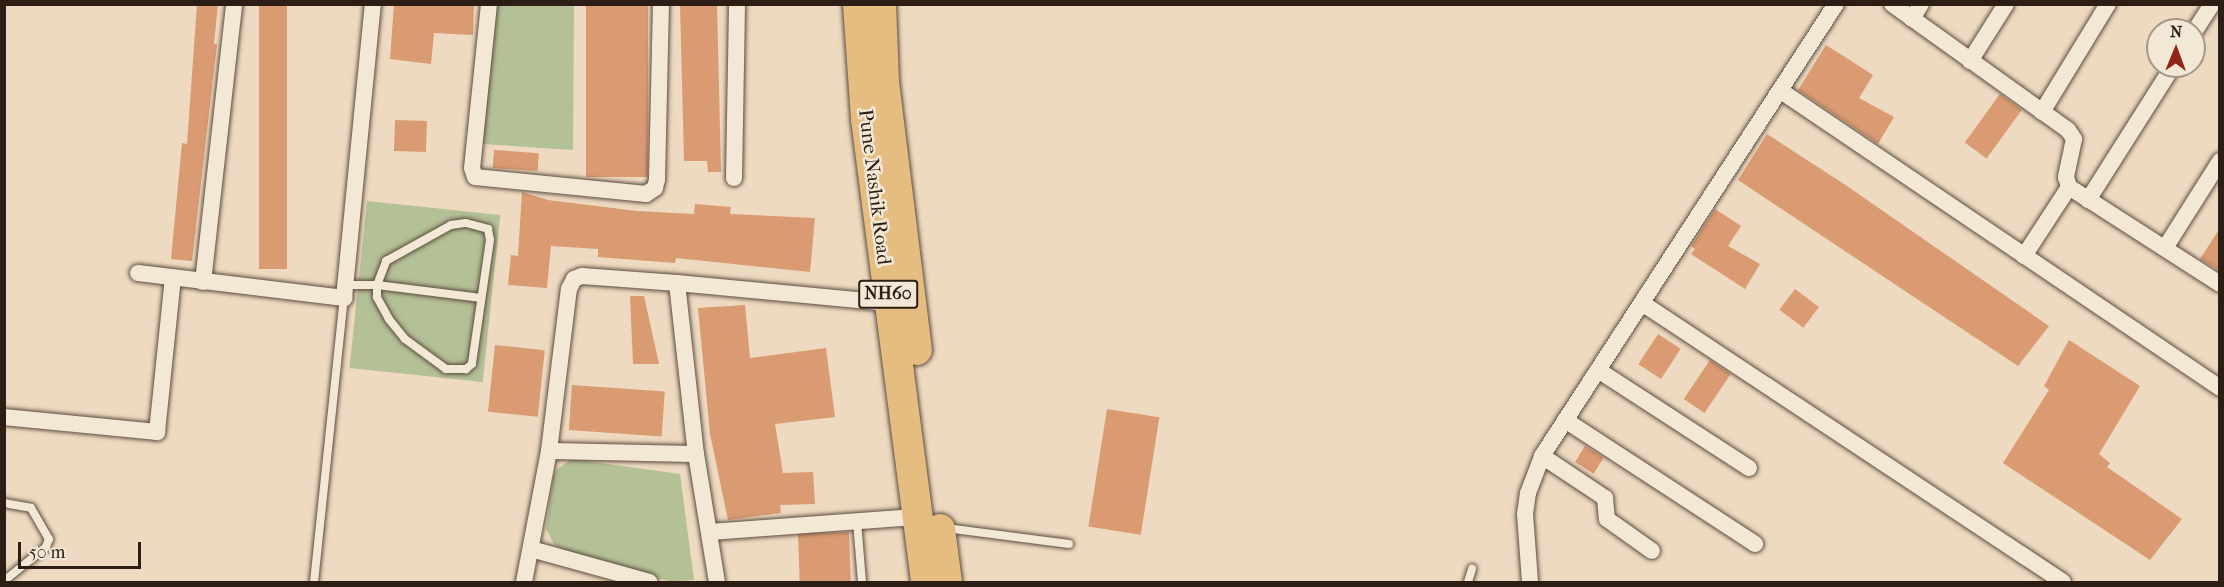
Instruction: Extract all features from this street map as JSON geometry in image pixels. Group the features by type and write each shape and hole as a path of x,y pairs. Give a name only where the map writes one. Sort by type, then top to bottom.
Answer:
{"highway":[{"name":"Pune Nashik Road","path":"858,4 866,119 890,303 929,522 947,582"},
{"name":"Pune Nashik Road","path":"881,4 888,121 929,522 926,582"}],"street":[{"path":"203,282 234,4"},
{"path":"138,273 203,282 346,291 373,4"},
{"path":"489,4 472,168 474,177 646,194 655,188 657,179 661,4"},
{"path":"734,178 737,4"},
{"path":"1530,582 1525,514 1528,493 1542,456 1836,4"},
{"path":"1892,4 1916,12 1970,61 2042,112 2074,139 2066,177 2070,187 2220,284"},
{"path":"1970,61 2006,4"},
{"path":"2042,112 2108,4"},
{"path":"2203,18 2212,4"},
{"path":"2088,200 2165,78"},
{"path":"1780,91 2220,388"},
{"path":"2165,248 2220,161"},
{"path":"2024,256 2070,187"},
{"path":"524,582 549,451 569,289 574,279 582,276 677,283 890,303"},
{"path":"4,417 157,432 172,278"},
{"path":"677,283 696,454 711,532 717,582"},
{"path":"1642,303 2063,582"},
{"path":"1598,370 1749,468"},
{"path":"1565,420 1755,544"},
{"path":"549,451 696,454"},
{"path":"1542,456 1605,498 1607,519 1652,551"},
{"path":"711,532 856,522 929,522"},
{"path":"531,549 650,582"}],"lane":[{"path":"466,223 488,229 482,298 472,364 466,369 446,369 405,339 389,319 377,297 377,285 386,261 424,237 466,223"},
{"path":"314,582 346,291 377,285 482,298"},
{"path":"4,503 31,508 49,539 46,547 4,581"},
{"path":"856,522 862,582"},
{"path":"929,522 1069,544"},
{"path":"1468,582 1472,569"}],"green space":[{"path":"496,5 574,5 573,150 482,144"},
{"path":"367,201 500,215 483,382 349,368"},
{"path":"572,459 680,474 694,580 672,582 565,551 554,544 546,529 553,478 556,470"}],"building":[{"path":"197,4 218,4 214,44 217,44 192,261 171,259 182,143 187,144"},
{"path":"259,4 287,4 287,269 259,269"},
{"path":"394,4 474,4 473,35 434,33 431,64 390,59"},
{"path":"586,4 648,4 648,177 586,177"},
{"path":"680,4 717,4 721,172 708,172 707,161 684,161"},
{"path":"1826,45 1873,75 1859,98 1894,117 1878,144 1798,90"},
{"path":"2000,94 2022,110 1987,158 1965,143"},
{"path":"395,120 427,121 426,152 394,151"},
{"path":"1767,134 1844,184 2049,326 2018,366 1738,180"},
{"path":"494,150 539,153 538,171 493,168"},
{"path":"522,192 548,200 637,211 694,214 695,204 731,207 730,214 815,218 810,272 676,258 675,263 598,257 598,249 551,246 547,288 508,285 511,255 518,256"},
{"path":"1715,209 1741,226 1728,246 1760,264 1745,289 1691,254 1695,249 1691,246"},
{"path":"2220,228 2220,271 2200,259"},
{"path":"1795,289 1819,307 1803,328 1779,310"},
{"path":"630,296 644,296 659,364 633,364"},
{"path":"745,305 750,358 826,348 835,417 775,424 783,473 813,472 815,504 780,505 781,513 728,520 710,434 698,308"},
{"path":"1658,334 1681,349 1661,379 1638,364"},
{"path":"2069,340 2140,386 2099,454 2110,463 2107,467 2182,519 2150,560 2003,463 2049,390 2044,386"},
{"path":"495,345 545,350 538,417 488,412"},
{"path":"1710,360 1731,374 1704,413 1684,399"},
{"path":"572,385 665,391 662,436 569,430"},
{"path":"1107,409 1159,417 1141,535 1088,527"},
{"path":"1585,446 1604,458 1594,474 1575,462"},
{"path":"849,532 851,582 800,582 798,534"}]}
